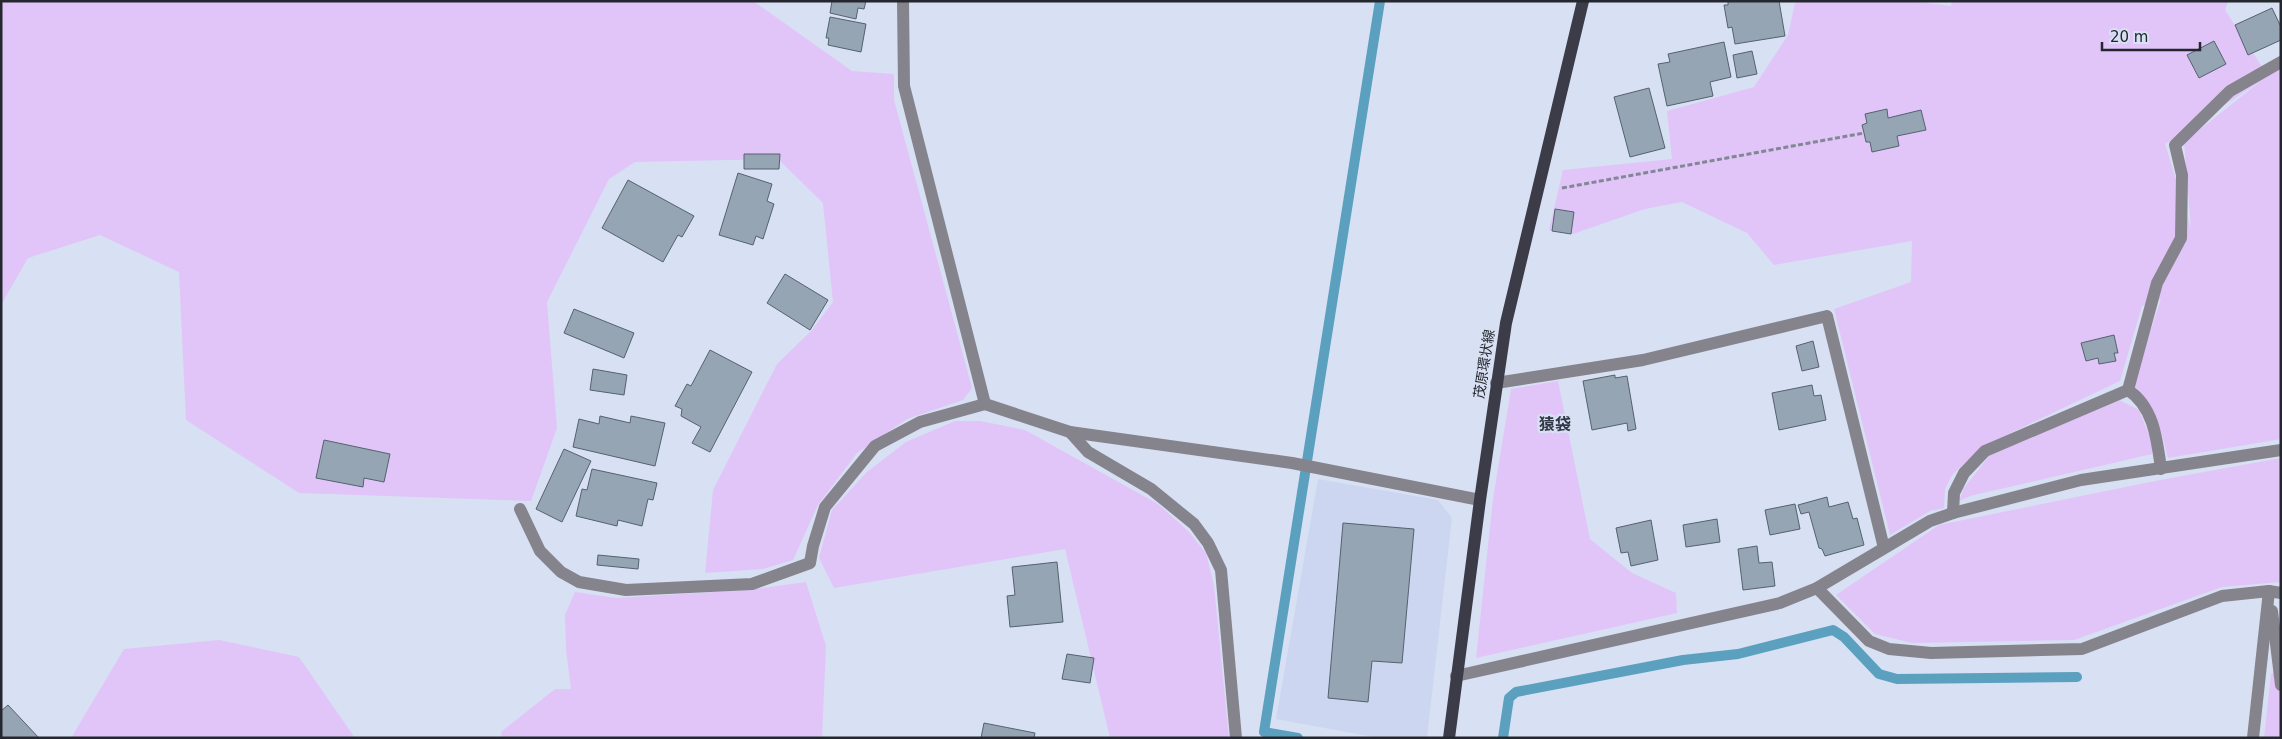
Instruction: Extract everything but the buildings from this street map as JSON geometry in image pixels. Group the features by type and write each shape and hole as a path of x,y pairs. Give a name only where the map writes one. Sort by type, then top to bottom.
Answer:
{"main road":[{"name":"茂原環状線","path":"1449,738 1496,383 1506,323 1583,1"}],"street":[{"path":"903,1 904,86 985,404"},
{"path":"2128,390 2157,283 2181,238 2182,176 2175,145 2230,91 2281,62"},
{"path":"1496,383 1643,360 1827,316 1884,548"},
{"path":"2128,390 2139,397 2156,430 2161,469"},
{"path":"1953,513 1954,494 1964,473 1985,451 2128,390"},
{"path":"520,509 540,551 561,572 579,582 626,590 752,584 810,563 812,546 825,507 875,446 920,422 985,404 1070,432 1323,468 1480,500"},
{"path":"1070,432 1088,452 1151,489 1194,524 1208,543 1220,570 1236,738"},
{"path":"1456,676 1780,603 1817,588 1930,520 1953,513 2081,480 2281,450"},
{"path":"1817,588 1869,641 1889,649 1931,653 2082,649 2222,596 2275,592"},
{"path":"2275,592 2281,685"},
{"path":"2253,738 2275,592"}],"path":[{"path":"1537,192 1864,133"}],"shaded area":[{"path":"1,1 753,1 852,71 894,74 894,100 972,388 963,400 907,419 857,453 818,505 793,560 763,569 705,573 713,490 777,364 812,330 833,302 823,203 778,159 635,162 609,179 547,302 557,428 531,501 299,493 186,420 179,272 100,235 28,258 1,305"},
{"path":"1804,1 1911,1 1951,6 1952,1 2228,1 2225,10 2268,76 2281,68 2281,439 2168,458 2163,437 2152,410 2133,384 2161,299 2142,306 2120,381 1981,447 1952,475 1945,489 1944,508 1930,511 1890,535 1834,309 1911,282 1912,241 1774,265 1747,233 1682,202 1645,209 1573,234 1549,230 1563,170 1672,159 1667,111 1754,87 1788,35 1795,3","holes":["2261,81 2184,142 2191,228 2165,144"]},
{"path":"1558,381 1590,539 1632,573 1676,593 1677,613 1476,658 1493,499 1511,389"},
{"path":"2117,399 2139,410 2154,447 2152,454 1970,496 1959,501 1964,488 1990,455"},
{"path":"955,421 980,421 1025,430 1158,504 1188,531 1206,553 1214,586 1229,738 1110,738 1065,549 834,588 819,558 832,510 867,472 906,442"},
{"path":"2281,458 2281,582 2222,587 2074,640 1912,643 1875,634 1836,595 1939,525 2160,480"},
{"path":"1318,479 1438,500 1452,518 1427,738 1379,738 1276,719"},
{"path":"806,582 826,646 822,738 502,738 501,732 555,689 571,689 566,650 565,615 575,592 616,598 747,590"},
{"path":"219,640 299,657 355,738 71,738 124,649"},
{"path":"2281,669 2281,738 2264,738 2271,674"}],"waterway":[{"path":"1298,738 1264,732 1380,1"},
{"path":"1503,738 1509,698 1516,692 1683,660 1738,654 1833,630 1844,637 1879,674 1897,679 2077,677"}],"district":[{"name":"猿袋","path":"1555,424"}]}
